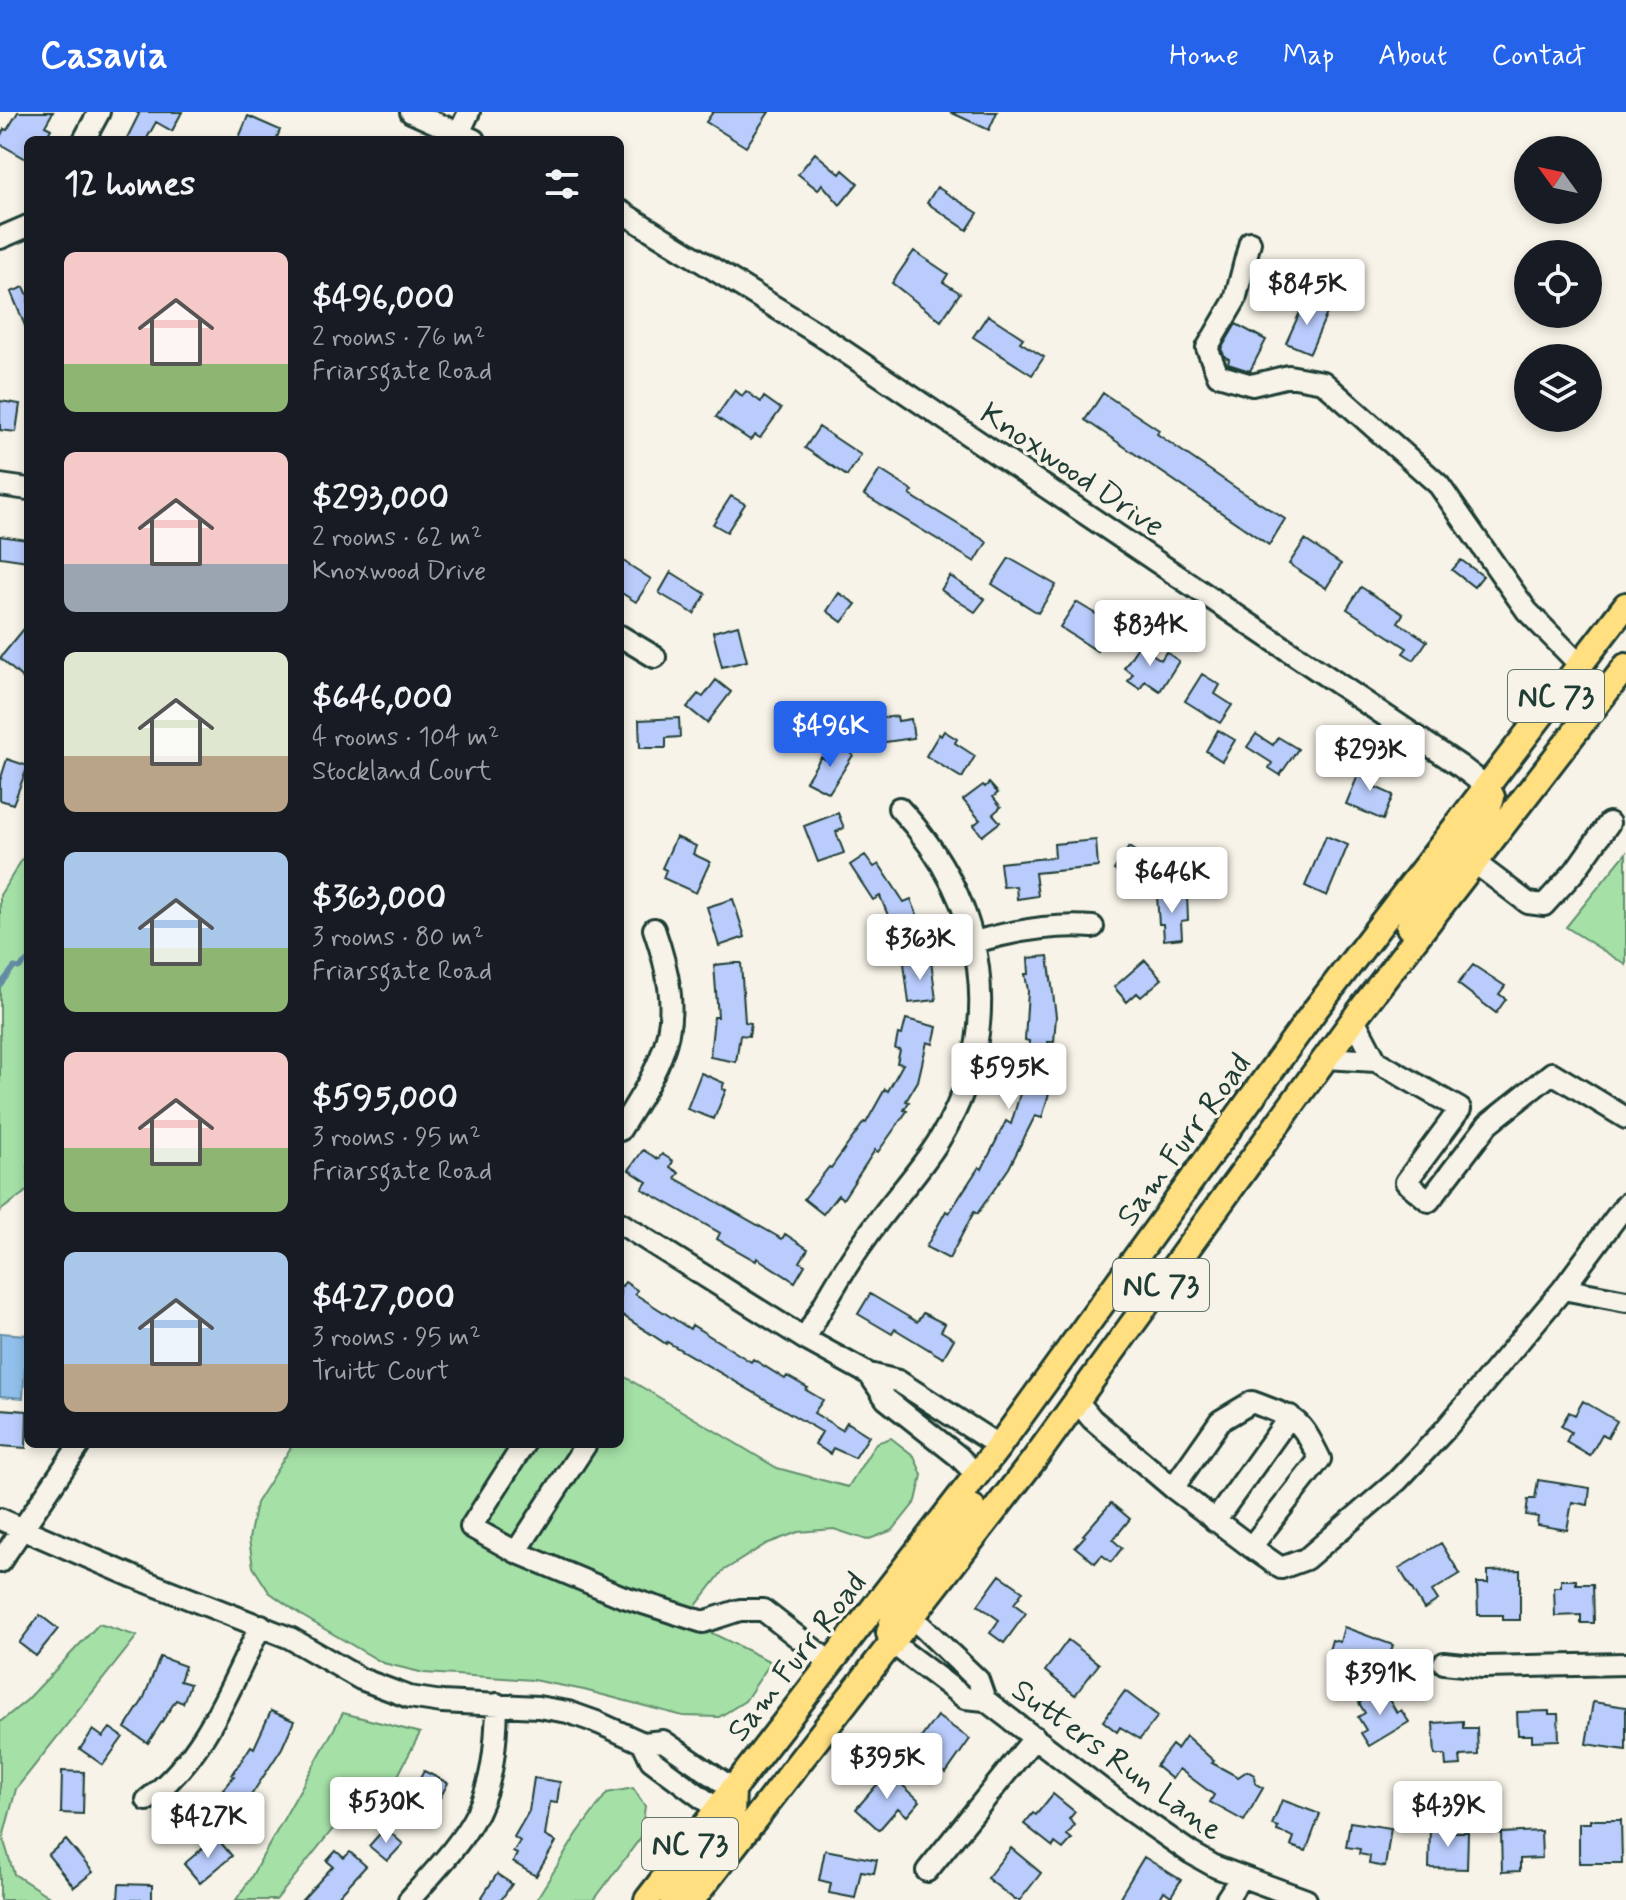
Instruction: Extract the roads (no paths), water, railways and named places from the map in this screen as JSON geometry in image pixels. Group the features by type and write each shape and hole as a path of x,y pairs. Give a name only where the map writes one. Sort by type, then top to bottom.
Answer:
{"main road":[{"name":"Sam Furr Road","path":"647,1900 999,1446 1315,1010 1626,605"},
{"name":"NC 73","path":"692,1900 913,1618 1077,1401 1356,1016 1626,666"},
{"path":"1356,1016 1429,892 1485,817 1492,797 1487,787"},
{"path":"892,1643 889,1633 895,1613 976,1501 1076,1343"},
{"path":"673,1900 732,1817 733,1789"}],"street":[{"path":"86,136 99,112"},
{"path":"411,112 464,136"},
{"path":"466,136 469,112"},
{"name":"Knoxwood Drive","path":"624,213 820,335 1434,748 1487,787"},
{"path":"0,238 24,228"},
{"path":"1250,242 1235,300 1207,348 1218,375 1252,385 1289,376 1323,382 1439,485 1527,611 1580,665"},
{"path":"0,485 24,488"},
{"path":"624,638 655,657"},
{"path":"805,1339 846,1267 939,1141 962,1095 977,1043 980,1023 975,942 961,900 938,857 923,834 899,808"},
{"path":"1474,862 1528,903 1544,905 1575,871 1609,823"},
{"path":"975,942 1025,930 1093,927"},
{"path":"624,1124 649,1084 663,1052 670,1022 671,995 667,967 654,929"},
{"path":"1356,1016 1376,1061"},
{"path":"1325,1058 1376,1061 1488,1124"},
{"path":"1460,1109 1406,1182 1429,1201 1488,1124 1552,1073 1626,1118"},
{"path":"1077,1401 1092,1419 1173,1488 1281,1568 1306,1559 1397,1481 1443,1432 1563,1289 1626,1204"},
{"path":"624,1226 805,1339 869,1374 898,1381 999,1446"},
{"path":"1563,1289 1626,1301"},
{"path":"869,1374 886,1399 958,1456 977,1475"},
{"path":"1173,1488 1220,1421 1252,1402 1290,1416 1304,1428 1320,1459 1251,1547"},
{"path":"1215,1521 1290,1416"},
{"path":"0,1562 77,1448"},
{"path":"521,1448 471,1527 516,1552 621,1596 703,1622 740,1610 763,1610 831,1663"},
{"path":"516,1552 583,1448"},
{"path":"0,1519 134,1577 261,1625 361,1679 395,1692 442,1702 568,1712 643,1743 663,1741 733,1789"},
{"name":"Sutters Run Lane","path":"913,1618 978,1680 985,1700"},
{"path":"147,1800 166,1786 200,1744 229,1694 261,1625"},
{"name":"Sutters Run Lane","path":"892,1643 965,1698 985,1700 1160,1833 1216,1867 1306,1900"},
{"path":"1444,1663 1483,1667 1626,1664"},
{"path":"409,1900 456,1848 481,1810 496,1747 497,1704"},
{"path":"927,1871 1035,1737"},
{"path":"643,1743 651,1760 717,1809"},
{"path":"1226,1900 1241,1877"}],"water":[{"path":"0,1333 24,1335 23,1398 0,1396"}],"waterway":[{"path":"0,985 14,967 19,968 24,964"}]}
